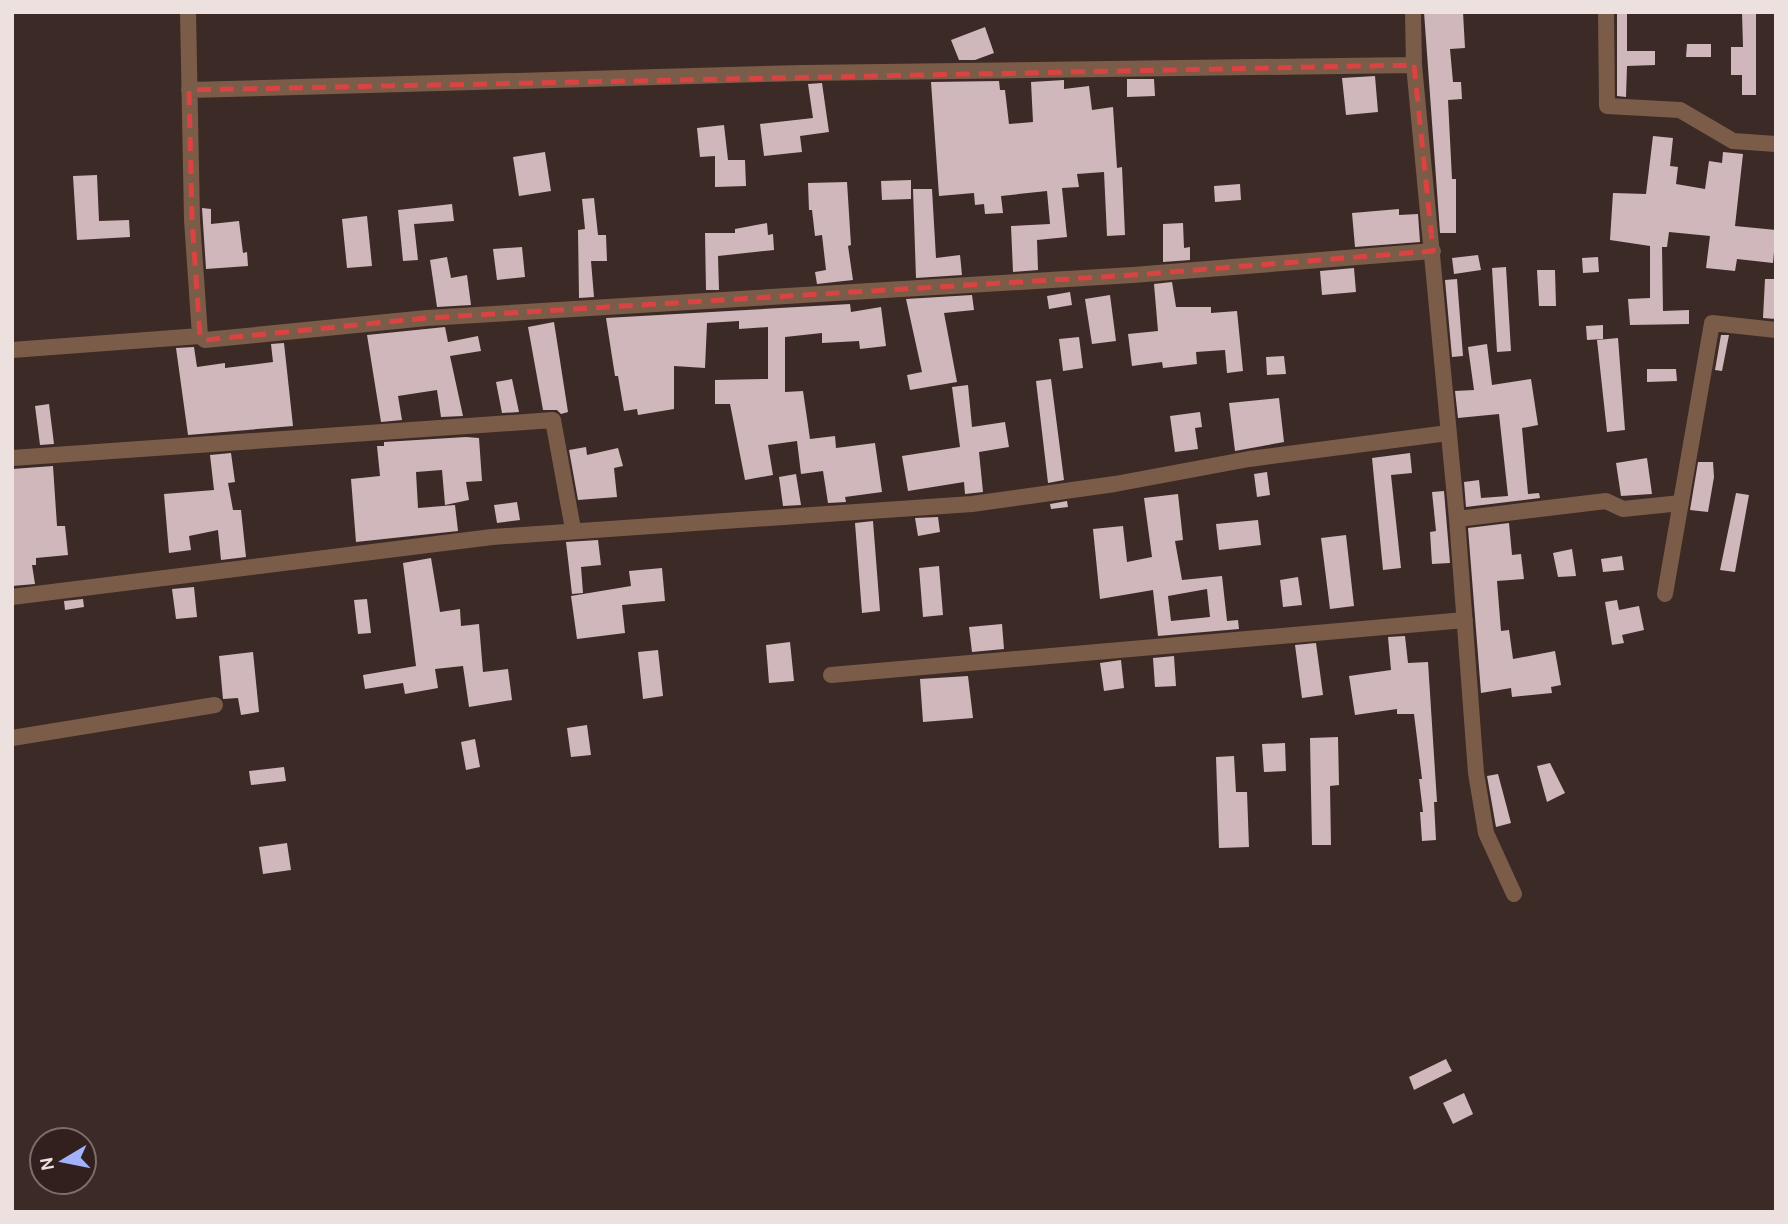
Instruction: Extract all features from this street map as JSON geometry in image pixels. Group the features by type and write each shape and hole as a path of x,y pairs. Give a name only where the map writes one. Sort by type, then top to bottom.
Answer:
{"street":[{"path":"188,12 192,220 200,336"},
{"path":"1413,12 1414,65 1457,519 1476,774 1486,833 1514,894"},
{"path":"1606,12 1607,106 1680,110 1733,141 1776,144"},
{"path":"189,90 802,73 1414,65"},
{"path":"12,349 200,336 205,340 427,318 1133,275 1433,251"},
{"path":"1665,594 1712,323 1776,330"},
{"path":"12,458 554,420 573,529"},
{"path":"12,597 573,529 972,504 1115,484 1249,459 1448,433"},
{"path":"1457,519 1606,501 1623,509 1681,503"},
{"path":"831,676 1465,620"},
{"path":"12,738 215,705"}],"highlighted area":[{"path":"1414,65 1433,251 1133,275 427,318 205,340 200,336 192,220 189,90"}],"building":[{"path":"1424,12 1463,12 1465,48 1450,49 1453,82 1461,82 1462,99 1448,100 1452,179 1456,179 1456,233 1440,233"},
{"path":"1617,12 1627,12 1627,51 1655,51 1655,65 1627,66 1626,97 1617,96"},
{"path":"1742,12 1756,12 1756,95 1742,95 1742,75 1731,75 1731,47 1743,47"},
{"path":"985,27 994,53 975,60 959,60 951,40"},
{"path":"1687,44 1711,44 1711,57 1686,57"},
{"path":"1375,76 1378,112 1346,115 1342,78"},
{"path":"1127,79 1154,79 1155,96 1127,97"},
{"path":"1064,80 1064,89 1089,86 1092,110 1113,107 1117,168 1122,167 1125,235 1107,236 1104,172 1077,174 1079,187 1062,188 1067,237 1037,240 1038,270 1013,272 1011,226 1050,224 1047,191 1001,196 1003,213 985,214 984,204 975,205 974,193 939,196 931,82 999,81 1000,90 1005,90 1009,124 1033,122 1031,82"},
{"path":"822,83 829,132 800,136 802,152 764,156 760,124 813,118 808,84"},
{"path":"724,125 728,160 745,160 746,186 715,187 715,156 700,157 697,128"},
{"path":"1653,136 1673,138 1670,166 1678,167 1676,184 1705,189 1709,161 1722,163 1723,152 1743,154 1735,226 1776,230 1773,263 1737,259 1735,271 1706,268 1710,236 1669,232 1667,247 1662,247 1663,311 1689,310 1689,324 1630,325 1628,299 1650,298 1650,246 1610,240 1613,193 1646,194"},
{"path":"545,152 551,191 519,196 513,157"},
{"path":"97,175 99,221 129,220 130,237 77,240 73,176"},
{"path":"911,180 911,199 882,200 881,181"},
{"path":"847,182 851,245 848,246 853,280 817,284 815,272 826,270 822,235 815,236 812,210 809,210 808,183"},
{"path":"1240,184 1241,200 1215,202 1214,186"},
{"path":"913,189 932,189 936,258 960,255 962,275 916,278"},
{"path":"594,198 598,235 606,235 607,261 591,261 594,297 579,298 578,230 585,229 582,199"},
{"path":"452,204 454,221 414,224 418,260 403,261 398,210"},
{"path":"202,208 211,209 211,224 239,221 243,253 247,252 248,266 206,269"},
{"path":"1399,209 1399,215 1418,214 1420,242 1355,247 1352,213"},
{"path":"367,216 372,266 347,268 342,219"},
{"path":"767,223 768,235 773,234 774,250 718,256 719,290 706,290 705,233 735,233 735,229"},
{"path":"1183,223 1184,248 1190,247 1190,260 1163,262 1163,224"},
{"path":"522,247 525,277 497,280 493,249"},
{"path":"1478,255 1481,270 1454,274 1452,258"},
{"path":"447,257 451,278 467,275 471,305 437,307 430,260"},
{"path":"1598,257 1599,272 1583,273 1582,258"},
{"path":"1506,267 1511,351 1497,352 1492,268"},
{"path":"1354,268 1356,292 1322,295 1320,271"},
{"path":"1537,270 1555,270 1556,306 1539,306"},
{"path":"1457,279 1463,356 1452,357 1445,280"},
{"path":"1765,279 1776,279 1776,319 1763,318"},
{"path":"1172,282 1176,307 1211,307 1211,313 1237,311 1243,371 1227,373 1225,350 1196,352 1197,364 1163,368 1162,362 1132,366 1128,334 1158,331 1154,284"},
{"path":"1070,292 1072,305 1049,309 1047,296"},
{"path":"972,295 974,310 944,313 957,382 910,390 907,375 922,372 906,299"},
{"path":"1110,295 1116,341 1092,344 1085,299"},
{"path":"850,304 851,312 881,307 886,346 860,349 859,341 822,343 822,333 785,337 785,392 803,391 810,439 835,436 836,448 875,443 882,492 845,497 846,502 828,503 823,471 801,474 797,441 768,445 773,475 745,480 730,404 715,404 715,380 768,379 768,327 739,329 739,321 707,323 705,368 674,366 674,409 638,415 637,409 624,411 618,376 615,376 606,318"},
{"path":"554,322 568,412 561,414 557,410 543,410 528,327"},
{"path":"1603,325 1603,339 1587,340 1586,326"},
{"path":"445,327 448,342 478,336 481,351 450,356 463,416 441,417 437,390 398,396 402,420 381,422 367,335"},
{"path":"1721,335 1729,335 1722,371 1715,370"},
{"path":"1079,337 1083,368 1063,371 1059,339"},
{"path":"1618,338 1625,430 1607,432 1597,340"},
{"path":"284,343 293,426 188,435 176,348 194,347 197,367 225,363 225,368 273,362 271,344"},
{"path":"1487,344 1492,385 1531,379 1538,425 1522,428 1528,494 1539,493 1540,498 1466,507 1464,482 1479,480 1481,498 1508,496 1499,414 1458,418 1455,391 1474,390 1468,347"},
{"path":"1284,356 1286,374 1267,375 1266,357"},
{"path":"1647,369 1676,369 1677,381 1647,382"},
{"path":"512,379 519,412 502,413 496,382"},
{"path":"1051,379 1064,480 1048,483 1036,381"},
{"path":"968,385 972,427 1005,422 1009,447 979,452 983,492 965,494 964,482 908,491 902,456 960,447 952,387"},
{"path":"1279,398 1284,442 1235,451 1229,403"},
{"path":"49,404 54,444 40,445 35,406"},
{"path":"1200,412 1202,427 1195,428 1198,449 1175,452 1170,416"},
{"path":"479,438 482,481 466,482 469,500 445,505 442,470 416,472 418,508 455,505 458,531 356,542 351,479 380,476 377,446 384,446 384,442"},
{"path":"586,447 587,455 618,448 623,466 614,468 617,497 578,500 569,450"},
{"path":"231,453 235,482 228,483 233,510 241,510 246,557 221,560 218,530 189,536 191,550 169,553 164,494 214,490 210,455"},
{"path":"1410,453 1412,473 1391,475 1401,568 1383,570 1372,458"},
{"path":"1647,458 1652,494 1621,496 1616,463"},
{"path":"1698,462 1713,462 1714,477 1708,512 1690,510"},
{"path":"53,466 57,526 65,526 68,555 36,558 36,565 32,565 35,584 12,586 12,469"},
{"path":"1267,472 1270,495 1257,497 1254,474"},
{"path":"796,474 801,505 783,506 779,477"},
{"path":"1444,491 1450,563 1432,564 1430,532 1436,531 1432,492"},
{"path":"1736,493 1749,495 1735,572 1720,570"},
{"path":"1178,494 1183,540 1175,541 1182,580 1222,576 1227,621 1238,620 1239,629 1158,636 1153,590 1100,599 1093,529 1123,526 1127,562 1152,557 1144,498","holes":["1207,589 1210,617 1171,621 1168,596"]},
{"path":"1067,501 1068,507 1051,509 1050,504"},
{"path":"517,502 520,520 497,523 494,505"},
{"path":"938,517 940,532 918,536 915,518"},
{"path":"1258,520 1261,545 1219,550 1216,524"},
{"path":"873,521 880,611 862,613 855,523"},
{"path":"1509,523 1512,555 1521,554 1524,579 1497,581 1501,631 1509,630 1513,659 1555,651 1561,685 1551,687 1552,693 1512,697 1511,688 1481,693 1468,528"},
{"path":"1346,535 1354,606 1330,609 1321,538"},
{"path":"598,540 601,565 581,567 583,593 572,594 566,542"},
{"path":"1572,549 1576,576 1558,577 1553,553"},
{"path":"1622,556 1624,570 1603,572 1601,559"},
{"path":"431,558 440,612 460,609 461,626 479,624 483,672 508,669 512,700 469,707 463,666 435,669 438,688 405,694 403,683 365,689 363,675 416,666 403,563"},
{"path":"939,566 943,615 923,617 919,568"},
{"path":"662,568 665,601 622,605 625,633 577,639 571,596 631,586 629,571"},
{"path":"1298,577 1302,605 1283,607 1280,580"},
{"path":"194,587 197,617 176,619 172,589"},
{"path":"83,599 84,607 65,610 64,601"},
{"path":"367,599 371,633 358,634 354,600"},
{"path":"1617,600 1619,610 1639,606 1644,630 1622,635 1624,643 1612,645 1605,602"},
{"path":"1002,624 1004,649 972,652 969,627"},
{"path":"1405,636 1408,663 1428,662 1437,802 1434,802 1436,840 1422,841 1420,812 1423,812 1419,779 1422,779 1414,714 1397,714 1397,709 1355,715 1349,676 1391,670 1388,637"},
{"path":"790,642 794,681 769,683 766,645"},
{"path":"1316,643 1323,695 1302,698 1295,645"},
{"path":"658,650 663,696 643,699 638,652"},
{"path":"253,652 259,712 241,715 238,698 223,699 219,656"},
{"path":"1174,656 1176,686 1155,687 1153,658"},
{"path":"1121,660 1124,688 1104,691 1100,663"},
{"path":"968,676 973,718 923,722 920,679"},
{"path":"587,725 591,755 571,757 567,728"},
{"path":"1338,737 1339,785 1330,786 1331,845 1312,845 1310,738"},
{"path":"475,739 480,767 466,770 461,742"},
{"path":"1285,743 1286,771 1264,772 1262,744"},
{"path":"1234,756 1236,792 1247,792 1249,847 1219,848 1216,757"},
{"path":"1550,763 1565,793 1547,802 1537,766"},
{"path":"284,767 286,781 251,785 249,771"},
{"path":"1498,774 1511,823 1496,827 1487,776"},
{"path":"287,843 291,870 263,874 259,847"},
{"path":"1446,1059 1452,1071 1414,1090 1409,1077"},
{"path":"1464,1093 1473,1114 1453,1124 1443,1103"}]}
